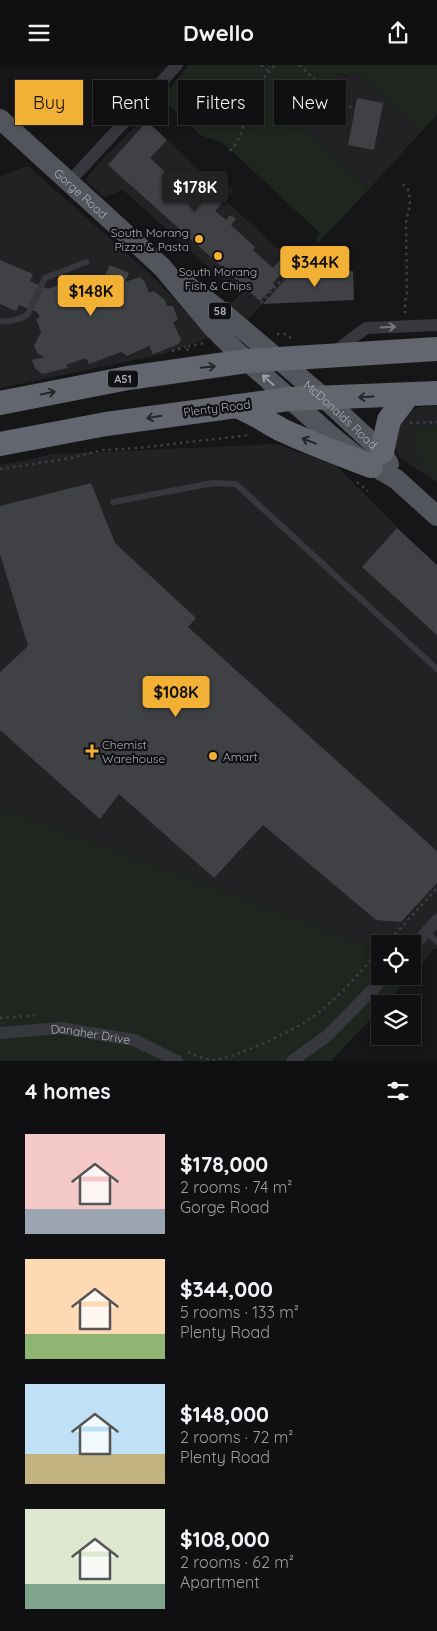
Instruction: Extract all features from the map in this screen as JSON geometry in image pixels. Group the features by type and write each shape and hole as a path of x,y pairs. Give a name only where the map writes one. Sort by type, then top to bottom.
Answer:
{"highway":[{"name":"A51","path":"0,403 128,378 247,361 437,349"},
{"name":"Plenty Road","path":"0,445 106,424 289,399 323,397 361,398 437,393"},
{"path":"235,406 251,411 285,432 338,454 376,459 389,420 408,395"}],"main road":[{"name":"Gorge Road","path":"0,119 162,267 212,304 276,359"},
{"name":"Gorge Road","path":"162,267 214,329 289,399"},
{"name":"McDonalds Road","path":"276,359 323,397 376,459"},
{"name":"McDonalds Road","path":"289,399 356,456 388,459 396,479 437,516"}],"street":[{"path":"69,182 178,65"},
{"path":"330,355 366,328 437,325"},
{"path":"421,938 437,920"},
{"path":"292,1061 327,1036 377,985"},
{"name":"Danaher Drive","path":"0,1033 61,1028 134,1040 182,1056"}],"lane":[{"path":"0,321 8,322 25,317 46,278 86,262"},
{"path":"113,502 213,483 236,484 437,669"},
{"path":"427,932 437,942"}],"path":[{"path":"261,65 269,72"},
{"path":"230,151 241,133 244,101 275,65"},
{"path":"299,65 328,91 355,110"},
{"path":"403,184 408,191 410,205 406,222 406,313"},
{"path":"261,303 309,251"},
{"path":"412,424 437,422"},
{"path":"0,469 102,450 138,448 250,435"},
{"path":"394,935 437,888"},
{"path":"182,1056 193,1055 214,1060 228,1057 250,1049 305,1022 350,982 371,960"},
{"path":"0,1017 44,1016"}],"shaded area":[{"path":"189,65 437,65 437,115 422,131 358,74 331,75 327,80 274,80 274,125 299,125 370,188 319,242 315,239 320,233 223,143 200,135 190,125 264,125 264,80 178,80 178,114 168,104 168,90"},
{"path":"358,74 422,131 370,188 299,125 346,125 346,80 327,80 331,75"},
{"path":"136,125 151,125 208,178 218,176 234,190 225,200 297,266 245,323 228,308 239,295 123,190 104,197 85,180"},
{"path":"28,166 149,273 212,337 163,354 0,388 0,176"},
{"path":"437,406 437,482 402,460 394,445 394,431 409,411 421,407"},
{"path":"437,426 437,477 417,458 414,430"},
{"path":"277,444 335,465 437,567 437,949 435,948 421,965 421,935 371,935 371,947 0,807 0,465 54,454"},
{"path":"0,807 371,947 371,985 402,985 393,995 371,995 371,1019 331,1061 0,1061"}],"building":[{"path":"357,98 383,103 374,150 348,145"},
{"path":"143,125 151,125 167,140 150,158 190,195 206,178 216,187 214,189 225,200 215,211 226,220 230,215 236,219 231,225 255,247 253,250 273,268 282,258 289,265 273,283 275,286 260,301 108,165"},
{"path":"0,260 33,274 30,281 48,289 77,277 88,282 105,275 110,265 129,273 125,282 140,277 145,282 149,293 154,291 165,300 167,306 173,306 178,320 173,322 181,339 179,344 153,354 149,346 127,356 121,352 89,364 86,358 66,365 68,368 42,374 35,368 32,360 45,357 38,354 34,346 41,332 36,319 40,317 37,312 19,305 16,311 0,304"},
{"path":"353,271 354,300 263,304 289,275"},
{"path":"91,483 115,543 196,618 188,627 437,851 437,883 401,922 376,920 263,825 214,878 119,794 100,819 0,730 0,672 28,646 0,554 0,506"},
{"path":"397,528 437,565 437,635 362,567"}],"place":[{"name":"South Morang Pizza & Pasta","path":"199,239"},
{"name":"South Morang Fish & Chips","path":"218,256"},
{"name":"Chemist Warehouse","path":"92,751"},
{"name":"Amart","path":"213,756"}]}
